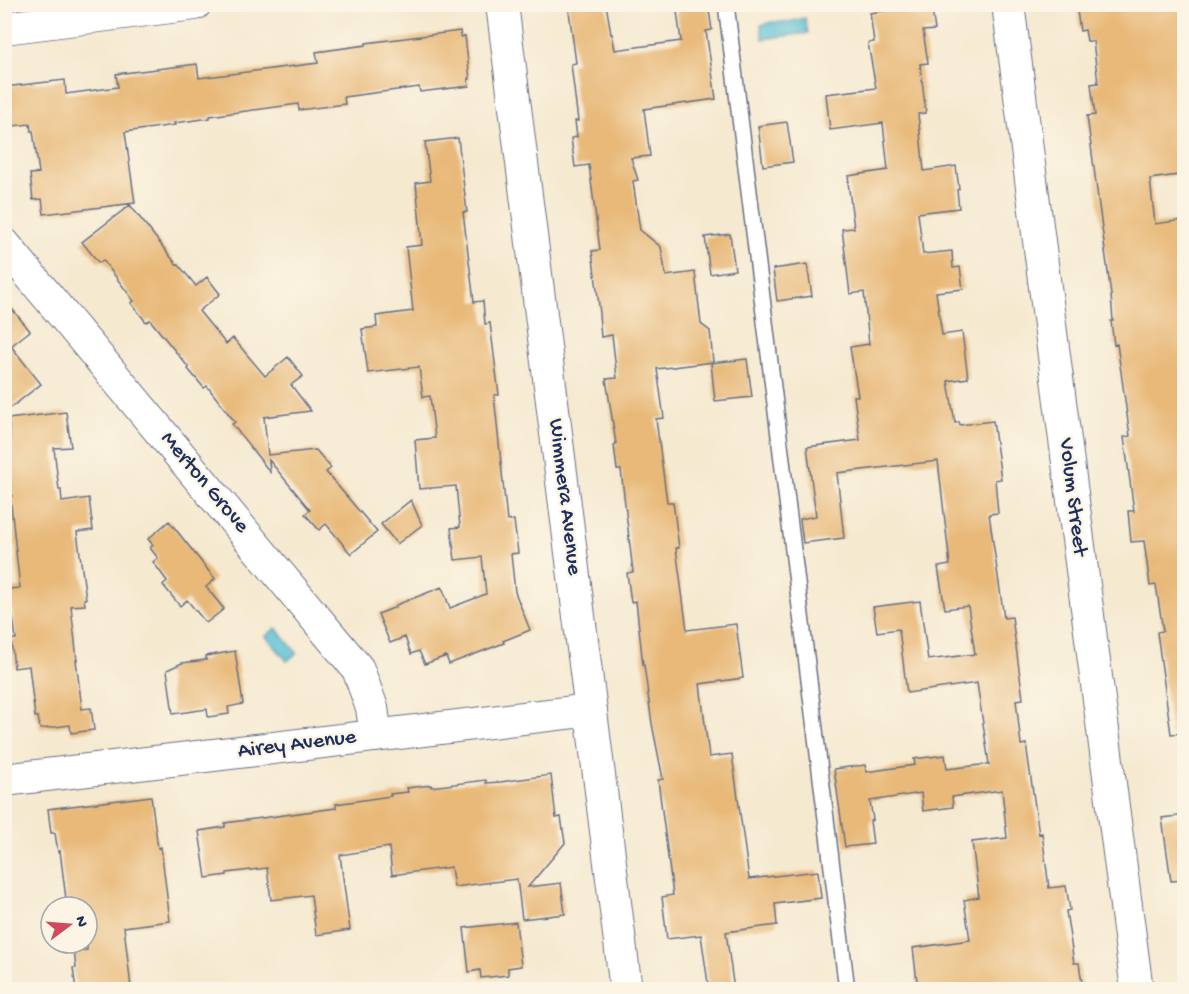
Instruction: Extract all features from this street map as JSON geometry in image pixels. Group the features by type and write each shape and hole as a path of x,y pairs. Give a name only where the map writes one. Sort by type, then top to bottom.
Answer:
{"street":[{"path":"4,28 195,4"},
{"name":"Wimmera Avenue","path":"502,4 626,990"},
{"name":"Volum Street","path":"1008,4 1137,990"},
{"name":"Merton Grove","path":"4,244 358,669 372,708 376,736"},
{"name":"Airey Avenue","path":"4,780 591,711"}],"lane":[{"path":"726,4 847,990"}],"water":[{"path":"805,18 808,33 763,39 761,25"},
{"path":"276,628 297,653 287,661 266,636"}],"building":[{"path":"568,4 606,4 615,50 681,41 676,4 708,4 712,30 706,31 716,99 644,109 650,156 631,158 638,180 633,181 640,230 661,247 666,276 695,272 701,324 710,331 713,362 657,369 664,418 656,419 667,502 673,502 679,548 676,548 687,630 736,624 743,678 700,684 709,757 732,754 749,879 818,871 821,898 775,904 777,925 726,932 734,990 709,990 701,935 667,939 662,897 673,895 658,780 663,779 643,665 636,601 631,602 627,573 633,572 621,470 617,470 614,445 616,444 606,379 617,378 612,335 601,337 592,251 600,250 589,165 575,167 571,138 577,137 575,121 578,121 571,64 576,63"},
{"path":"931,4 935,30 923,31 928,63 920,64 926,113 918,114 924,171 956,166 959,208 918,213 923,254 952,251 953,268 960,267 963,289 936,292 942,335 962,332 968,378 948,381 955,423 959,422 960,425 993,421 1001,479 995,480 998,513 989,514 1004,618 1012,617 1023,699 1016,700 1021,745 1026,744 1049,888 1066,886 1070,910 1066,911 1074,963 1079,963 1083,990 918,990 913,948 970,940 964,900 979,897 972,842 1007,838 1002,790 952,797 953,807 923,811 921,793 870,801 873,844 845,847 834,769 865,765 866,772 915,765 914,759 945,755 947,769 989,764 977,683 907,693 899,629 877,632 873,607 920,601 928,660 975,654 968,606 945,609 938,567 950,565 938,461 837,473 844,538 803,543 800,519 816,516 807,447 860,440 854,396 858,396 850,347 869,344 864,292 850,294 842,229 854,228 848,176 888,170 883,123 830,130 826,94 876,88 868,43 874,42 870,13"},
{"path":"1076,4 1185,4 1185,174 1150,179 1155,224 1183,220 1185,232 1185,733 1171,734 1157,632 1163,631 1156,585 1150,586 1144,541 1131,542 1128,511 1134,511 1124,437 1130,436 1117,344 1114,345 1111,295 1087,116 1095,115 1091,84 1098,83 1093,41 1087,41 1085,30 1080,31"},
{"path":"460,31 461,37 465,36 469,86 420,92 419,87 344,97 345,104 299,110 298,104 210,116 210,118 174,123 175,125 125,132 135,203 44,214 42,199 33,200 30,174 39,173 30,124 4,127 4,87 65,80 66,94 118,87 116,74 197,64 199,78 318,63 316,52"},
{"path":"787,122 793,162 763,166 758,126"},
{"path":"458,138 467,212 463,212 474,302 483,301 485,324 490,323 499,395 494,395 507,521 514,520 518,553 511,554 515,592 530,630 503,641 504,643 449,664 446,656 425,664 419,651 411,654 405,637 390,643 378,614 442,587 450,608 486,594 482,557 455,560 451,528 460,527 456,486 419,489 415,440 435,438 430,396 423,397 419,367 368,373 362,329 377,327 376,316 413,311 406,247 422,245 416,183 430,181 425,142"},
{"path":"130,205 196,286 207,277 220,294 199,311 226,344 233,338 265,376 288,357 303,376 291,385 311,411 264,417 268,455 316,450 331,468 326,472 377,532 351,554 326,524 319,530 305,514 310,510 269,460 270,472 232,424 235,422 207,386 204,388 150,320 146,322 131,303 134,301 103,260 99,263 82,242"},
{"path":"730,234 735,270 710,274 705,237"},
{"path":"807,264 812,296 777,301 773,269"},
{"path":"4,299 30,331 11,346 41,384 4,413"},
{"path":"747,359 752,397 715,401 711,363"},
{"path":"66,412 71,447 54,448 59,490 61,490 62,502 89,498 93,530 77,532 86,599 84,599 85,605 71,606 82,709 91,708 94,730 71,733 70,725 40,729 38,717 35,717 29,666 14,668 11,639 16,639 9,589 20,588 5,437 10,436 8,419"},
{"path":"411,500 422,525 397,544 381,524"},
{"path":"169,521 215,579 206,587 224,609 206,623 187,600 180,606 163,585 167,581 153,562 158,558 150,548 153,545 148,539"},
{"path":"235,651 243,704 228,707 229,714 208,717 207,709 173,714 167,670 182,663 206,660 206,656"},
{"path":"551,775 556,818 561,817 565,843 528,887 561,883 565,914 522,919 517,879 454,887 451,867 392,875 389,847 340,855 350,930 316,935 311,895 271,900 267,868 206,878 199,831 225,827 225,823 336,808 336,804 408,792 407,788 486,780 486,783 500,782"},
{"path":"151,796 158,848 161,847 170,921 124,927 131,988 76,990 73,968 76,968 74,955 99,955 99,895 66,895 60,851 58,852 55,833 51,833 48,809"},
{"path":"1185,815 1185,880 1171,881 1162,818"},
{"path":"516,922 521,966 508,968 508,975 481,978 480,970 469,972 464,928"}]}
